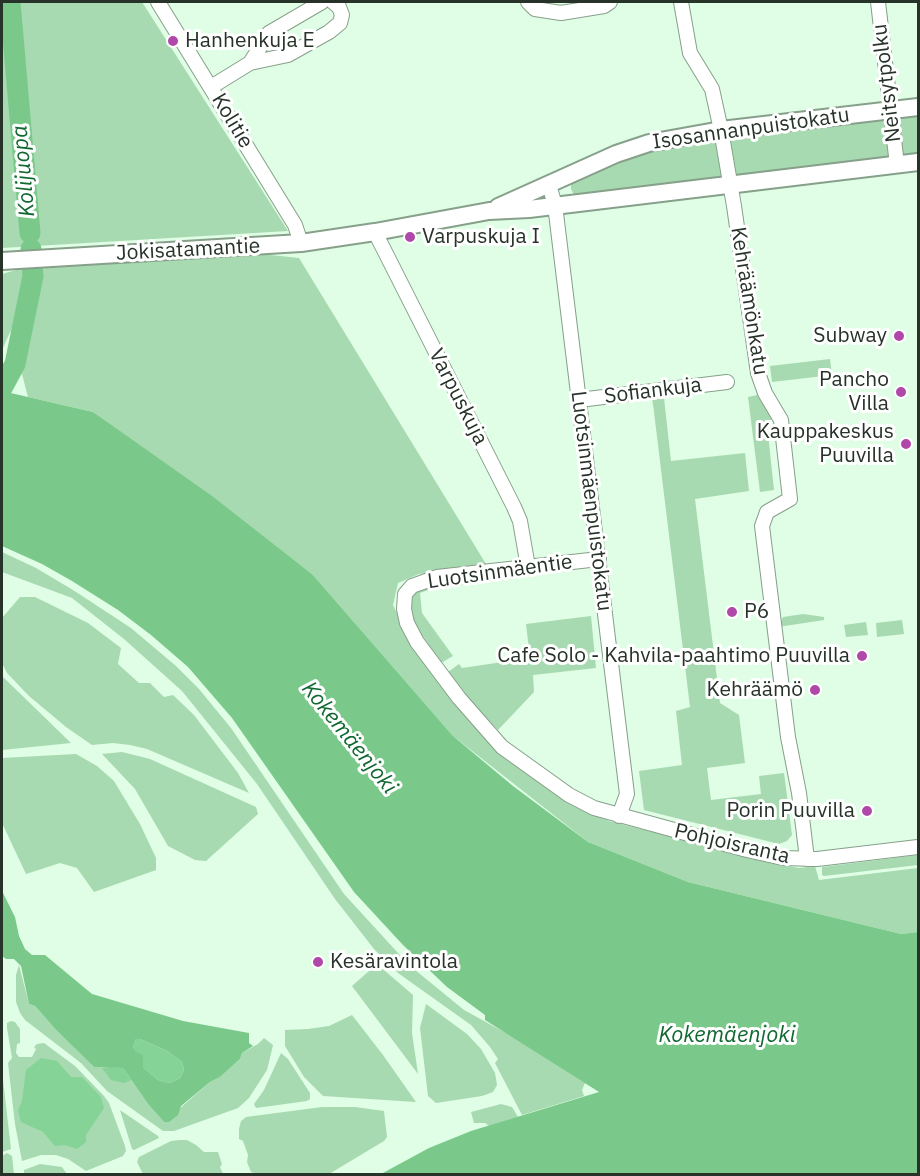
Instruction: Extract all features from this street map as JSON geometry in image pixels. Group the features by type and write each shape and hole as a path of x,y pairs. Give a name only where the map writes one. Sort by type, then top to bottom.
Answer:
{"street":[{"name":"Kolitie","path":"158,2 295,225 301,243"},
{"path":"250,63 268,33 322,2"},
{"path":"211,87 250,63 288,55 329,32 340,23 342,15 339,7 333,2"},
{"path":"528,2 536,9 561,13 604,6 609,2"},
{"path":"681,2 690,53 712,88 730,185"},
{"name":"Neitsytpolku","path":"878,2 897,165"},
{"name":"Isosannanpuistokatu","path":"489,212 632,148 667,139 721,130 918,107"},
{"name":"Isosannanpuistokatu","path":"375,232 489,212 918,162"},
{"name":"Luotsinmäenpuistokatu","path":"549,184 555,205 627,794 619,816"},
{"name":"Kehräämönkatu","path":"730,185 756,364 765,393 781,420 790,481 790,499 767,512 762,526 807,859"},
{"name":"Jokisatamantie","path":"2,261 301,243 375,232"},
{"name":"Varpuskuja","path":"375,232 514,507 520,521 528,567"},
{"name":"Sofiankuja","path":"579,400 727,382"},
{"name":"Luotsinmäentie","path":"405,594 412,586 437,577 599,558"},
{"name":"Pohjoisranta","path":"405,594 404,609 407,623 417,642 482,727 502,747 569,795 594,808 783,858 807,859 918,847"}],"shaded area":[{"path":"2,2 142,2 288,231 2,248"},
{"path":"918,113 918,155 578,196 571,189 571,184 576,180 629,155 669,143"},
{"path":"261,254 299,258 486,564 419,574 398,583 393,605 409,638 488,740 566,802 609,821 778,864 799,868 815,866 819,880 918,868 918,932 901,934 688,882 588,842 453,736 313,575 93,412 28,397 22,374 44,266"},
{"path":"27,267 25,287 12,328 2,350 2,274"},
{"path":"830,359 832,375 772,382 770,366"},
{"path":"757,395 772,418 767,425 774,490 760,492 748,397"},
{"path":"664,398 671,461 745,453 749,491 695,499 720,703 739,715 745,763 707,768 711,800 761,794 759,776 784,773 792,835 787,841 779,844 644,810 639,771 682,765 676,711 690,707 652,399"},
{"path":"2,552 36,568 131,628 176,666 199,689 231,728 344,894 409,965 464,1010 515,1038 585,1083 582,1090 584,1096 522,1115 495,1063 498,1059 490,1047 471,1025 398,973 374,949 335,899 257,784 182,691 124,639 72,598 2,572"},
{"path":"520,578 431,589 420,593 422,613 453,656 441,663 412,620 410,608 412,595 416,591 437,584"},
{"path":"20,597 35,597 88,623 121,648 118,664 139,683 150,683 164,697 173,695 194,715 238,773 249,793 147,749 113,743 92,745 29,696 7,673 2,663 2,618"},
{"path":"803,614 824,617 824,620 778,627 783,617"},
{"path":"591,616 596,668 533,675 534,692 498,730 460,689 448,672 459,664 462,668 530,658 526,624"},
{"path":"902,620 904,634 877,637 876,623"},
{"path":"866,622 868,635 846,637 844,625"},
{"path":"2,676 71,743 2,750"},
{"path":"122,752 150,759 256,807 258,814 206,861 195,860 168,846 135,789 102,754"},
{"path":"76,754 97,766 114,781 140,824 156,858 156,870 94,892 77,868 60,863 26,874 2,823 2,758"},
{"path":"918,855 918,865 822,875 822,867"},
{"path":"377,964 413,995 412,1033 418,1074 352,986"},
{"path":"19,965 29,1004 35,1006 94,1067 123,1068 148,1104 164,1122 210,1082 220,1077 240,1059 242,1053 264,1038 273,1045 267,1070 249,1098 238,1108 174,1131 163,1131 107,1091 81,1063 25,1020 16,1002 16,975"},
{"path":"426,1004 467,1034 481,1049 495,1073 497,1085 493,1092 482,1096 436,1103 428,1096 420,1028"},
{"path":"352,1015 416,1102 323,1096 304,1077 285,1046 285,1030 329,1026"},
{"path":"15,1022 20,1029 20,1043 17,1044 16,1053 19,1057 32,1057 36,1049 34,1047 44,1043 75,1066 104,1096 109,1103 125,1146 126,1151 123,1156 86,1171 68,1159 56,1155 41,1155 22,1161 8,1063 12,1058 7,1023"},
{"path":"136,1039 167,1051 182,1062 184,1070 180,1078 170,1083 158,1080 143,1067 133,1047"},
{"path":"281,1053 288,1059 310,1093 310,1099 256,1108 254,1104 264,1090"},
{"path":"41,1058 57,1061 71,1077 82,1077 101,1097 104,1108 86,1135 86,1142 77,1149 64,1145 55,1146 43,1132 21,1122 18,1111 22,1101 26,1070"},
{"path":"102,1068 123,1068 131,1080 124,1083 111,1080"},
{"path":"2,1071 11,1149 2,1152"},
{"path":"501,1104 512,1107 518,1117 489,1126 485,1123 474,1123 471,1112"},
{"path":"322,1107 355,1107 384,1111 387,1137 329,1174 258,1174 251,1172 243,1141 239,1139 241,1121 246,1117"},
{"path":"120,1110 158,1136 159,1138 132,1149"},
{"path":"187,1140 204,1152 218,1152 223,1174 143,1174 137,1162 139,1157 171,1141"},
{"path":"7,1153 12,1156 14,1174 2,1174 2,1156"},
{"path":"40,1164 62,1167 67,1174 24,1174 24,1170"}],"water":[{"name":"Kokemäenjoki","path":"2,391 93,412 212,496 313,575 453,736 513,786 588,842 688,882 901,934 918,932 918,1174 381,1174 429,1148 471,1131 599,1092 485,1020 485,1015 447,987 403,945 354,892 232,718 188,667 118,610 42,564 2,546"},
{"path":"2,891 15,917 19,936 25,949 32,955 45,955 92,994 183,1021 249,1033 249,1043 253,1046 242,1053 240,1059 220,1077 210,1082 181,1106 178,1115 169,1122 164,1122 148,1104 123,1068 94,1067 35,1006 29,1004 21,966 14,959 6,959 2,956","holes":["136,1039 167,1051 182,1062 184,1070 180,1078 170,1083 158,1080 143,1067 143,1055 136,1052 133,1047"]}],"waterway":[{"name":"Kolijuopa","path":"10,2 30,233"},
{"name":"Kolijuopa","path":"2,388 15,364 33,276 31,249"}],"place":[{"name":"Hanhenkuja E","path":"173,41"},
{"name":"Varpuskuja I","path":"410,237"},
{"name":"Subway","path":"899,336"},
{"name":"Pancho Villa","path":"901,392"},
{"name":"Kauppakeskus Puuvilla","path":"906,444"},
{"name":"P6","path":"732,612"},
{"name":"Cafe Solo - Kahvila-paahtimo Puuvilla","path":"862,656"},
{"name":"Kehräämö","path":"815,690"},
{"name":"Porin Puuvilla","path":"867,811"},
{"name":"Kesäravintola","path":"318,962"}]}
